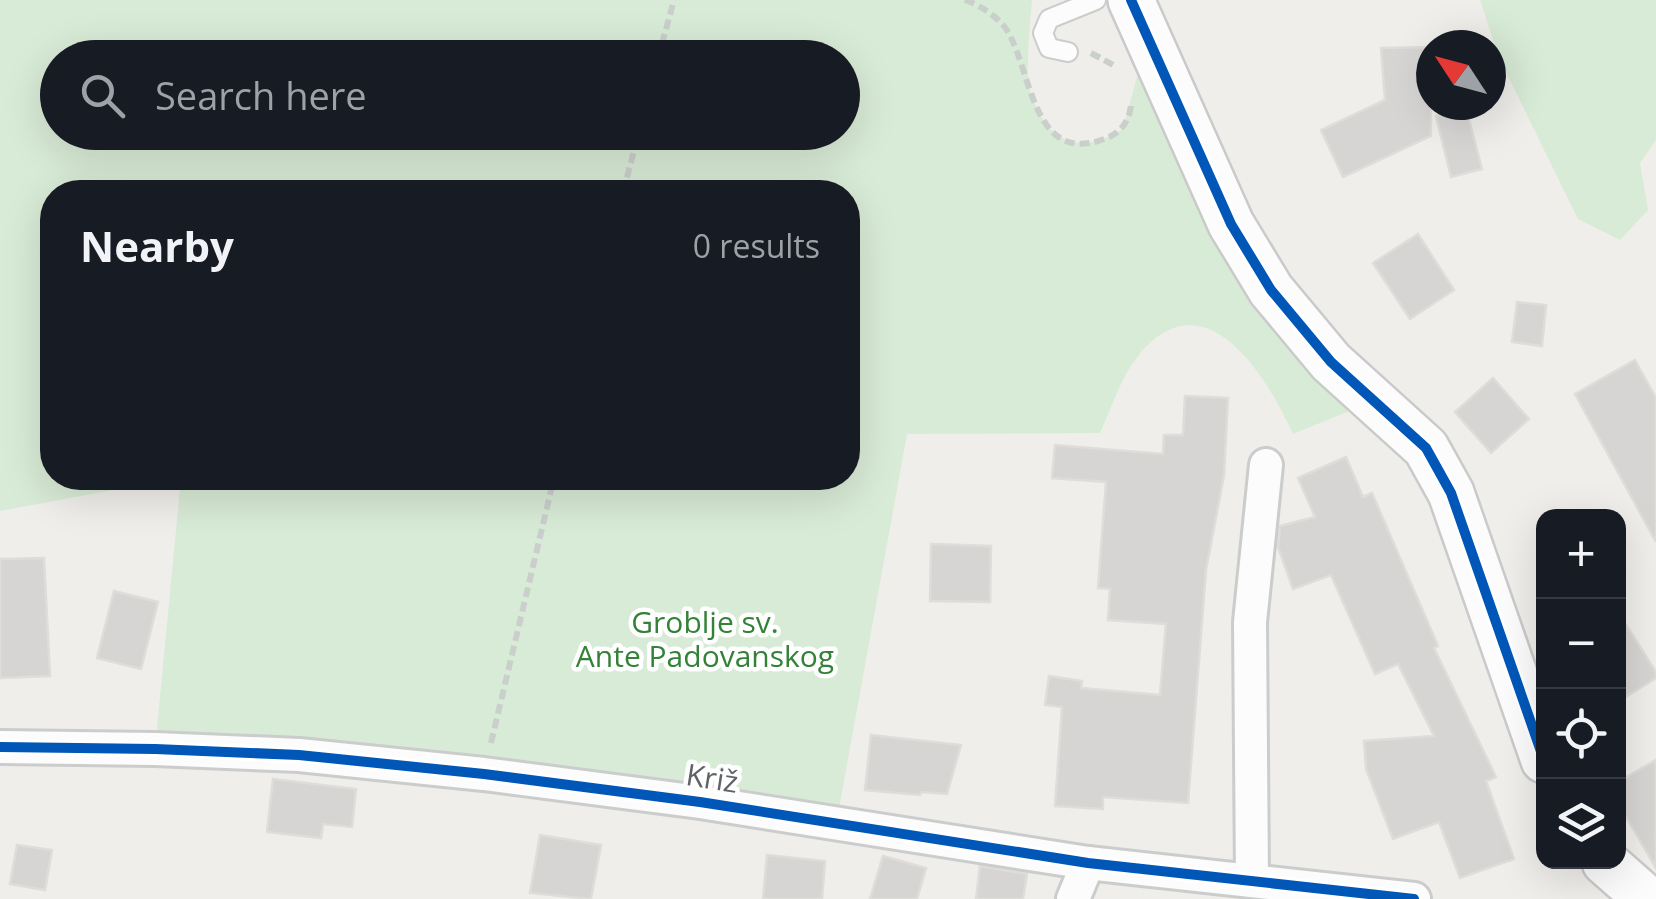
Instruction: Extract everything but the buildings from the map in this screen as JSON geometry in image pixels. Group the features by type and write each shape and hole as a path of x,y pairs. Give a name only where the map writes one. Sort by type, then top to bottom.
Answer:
{"street":[{"path":"1131,0 1231,224 1270,290 1331,362 1426,448 1450,493 1536,737"},
{"path":"1252,881 1250,622 1266,464"},
{"name":"Križ","path":"0,747 299,755 484,774 700,802 1088,862 1414,899"},
{"path":"1073,899 1088,862"},
{"path":"1613,869 1648,899"}],"lane":[{"path":"1068,52 1049,48 1043,33 1049,20 1096,0"}],"path":[{"path":"663,40 673,0"},
{"path":"965,0 994,16 1008,31 1045,124 1058,138 1073,144 1108,139 1123,128 1131,111 1131,96"},
{"path":"1068,52 1082,50 1096,55 1114,65 1125,80"},
{"path":"626,180 634,150"},
{"path":"484,774 551,490"}],"green space":[{"name":"Groblje sv. Ante Padovanskog","path":"0,0 1032,0 1028,80 1045,123 1074,142 1098,140 1123,129 1148,36 1231,224 1376,400 1293,434 1250,362 1230,342 1209,329 1186,325 1163,333 1138,356 1100,433 907,434 836,825 155,749 180,490 860,490 860,180 40,180 40,490 113,490 0,511"},
{"path":"1480,0 1656,0 1656,140 1640,163 1648,210 1620,240 1578,219 1506,72 1506,30 1490,30"}],"cycle path":[{"path":"1131,0 1231,224 1271,290 1331,362 1426,448 1451,493 1536,737"},
{"path":"0,747 299,755 484,774 700,802 1088,863 1414,899"}]}
